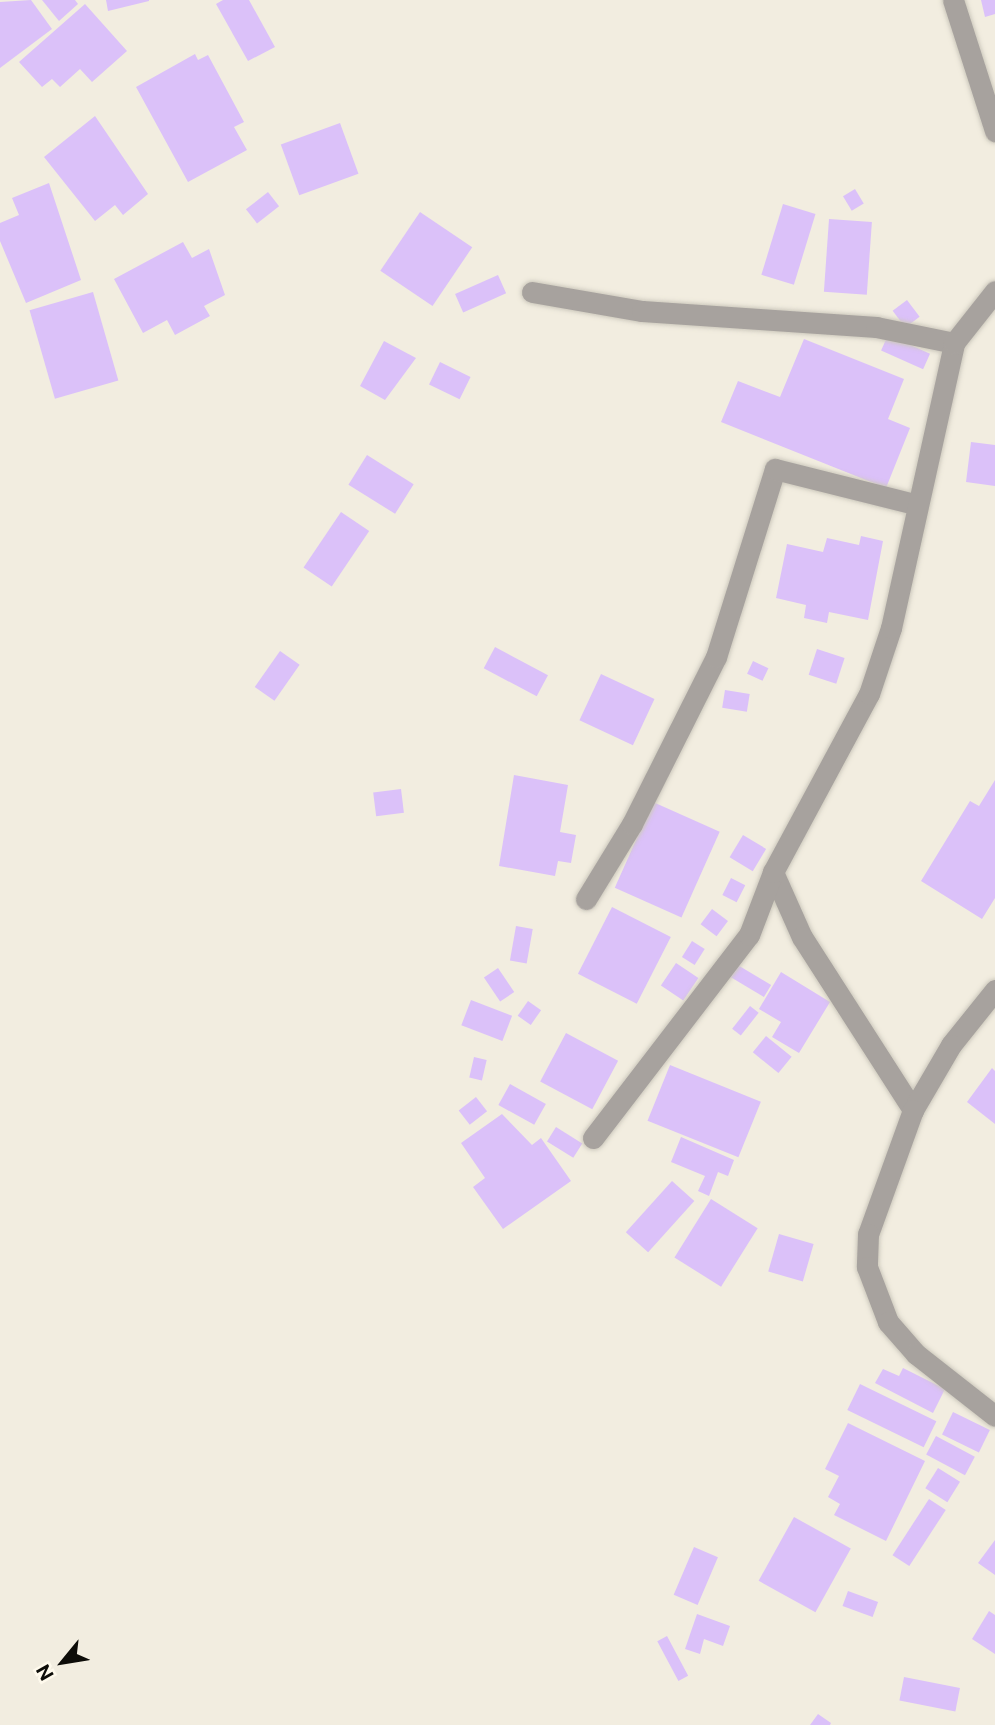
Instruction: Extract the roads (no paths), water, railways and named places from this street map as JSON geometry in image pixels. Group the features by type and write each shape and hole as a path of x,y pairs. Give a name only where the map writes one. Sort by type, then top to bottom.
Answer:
{"street":[{"path":"953,0 995,131"},
{"path":"532,292 642,311 876,327 954,344"},
{"path":"593,1138 749,935 773,872 869,694 891,628 914,505 954,344 995,292"},
{"path":"586,899 632,824 716,657 775,469 914,505"},
{"path":"773,872 802,937 913,1110"},
{"path":"995,990 951,1045 913,1110 868,1234 872,1290 916,1354 995,1416"}]}
